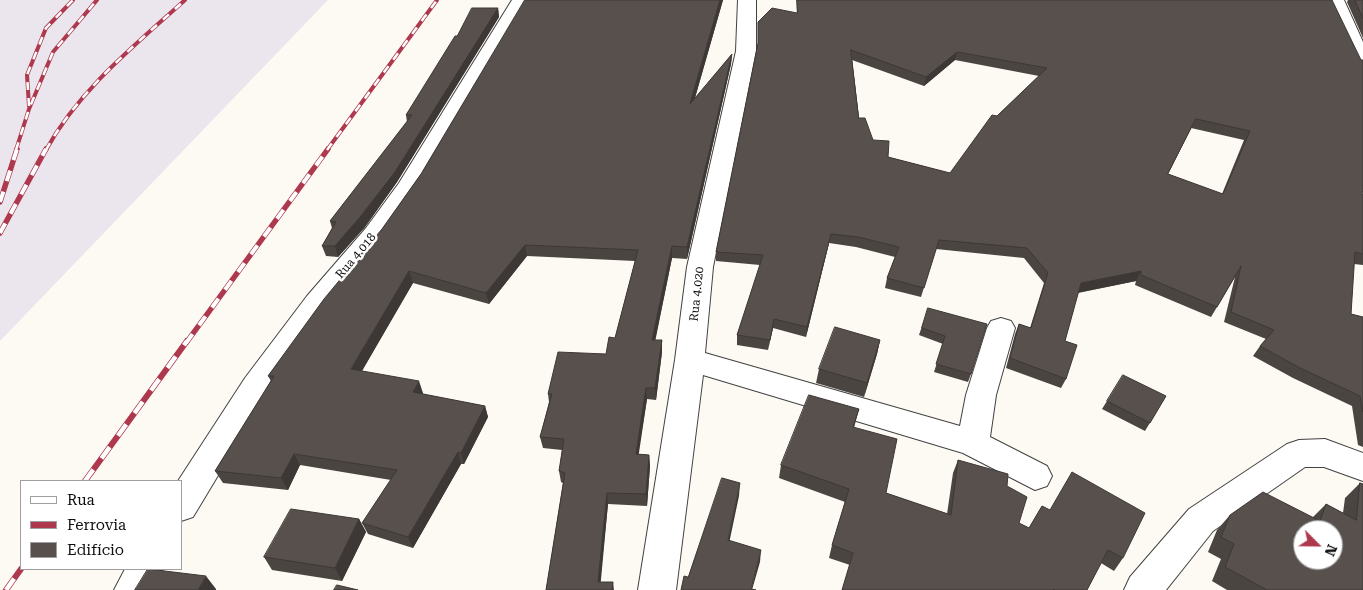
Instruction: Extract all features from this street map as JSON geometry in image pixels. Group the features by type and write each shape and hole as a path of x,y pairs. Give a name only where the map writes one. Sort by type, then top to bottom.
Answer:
{"street":[{"name":"Rua 4.018","path":"182,504 256,386 317,303 374,234 410,185 481,63 521,0"},
{"name":"Rua 4.020","path":"657,590 690,360 700,267 746,51 747,0"},
{"path":"1335,0 1363,63"},
{"path":"973,443 982,396 1001,328"},
{"path":"690,360 973,443 1035,476"},
{"path":"1142,590 1201,520 1299,454 1324,453 1363,466"},
{"path":"133,590 144,570"}],"shaded area":[{"path":"0,0 328,0 0,341"}],"building":[{"path":"525,0 720,0 690,104 732,54 687,247 672,246 652,340 662,340 655,388 646,388 636,454 649,455 646,494 607,493 598,582 613,582 612,590 546,590 565,473 559,471 564,439 540,437 552,394 548,394 558,352 606,354 609,337 615,338 638,250 525,245 486,293 409,271 351,369 419,381 413,392 485,406 461,453 458,452 408,537 362,523 397,470 294,454 281,478 215,471 274,376 268,376 324,299 382,229 421,174"},
{"path":"797,0 1332,0 1361,60 1363,60 1363,254 1355,252 1351,314 1363,317 1363,412 1360,396 1300,368 1260,346 1274,330 1231,312 1241,266 1217,307 1141,275 1141,271 1081,283 1065,341 1077,345 1066,379 1010,358 1019,324 1031,328 1048,273 1027,248 939,240 924,288 887,278 899,247 858,237 831,234 807,327 774,319 770,340 737,335 763,255 716,252 758,43 758,22 772,8 797,13","holes":["851,50 926,77 957,52 1047,68 997,116 992,115 950,173 888,157 889,141 873,140 865,118 859,118","1196,119 1250,131 1223,194 1168,174"]},
{"path":"1355,0 1363,0 1363,18"},
{"path":"472,8 498,8 395,172 335,246 322,246 336,222 330,221 412,115 406,115 455,36 457,36"},
{"path":"928,308 987,324 971,374 936,364 945,336 922,328"},
{"path":"835,327 880,340 867,383 819,369"},
{"path":"1123,375 1166,396 1150,423 1107,401"},
{"path":"809,395 859,409 853,427 897,439 886,493 951,515 958,460 1008,474 1007,486 1027,497 1019,523 1029,528 1042,506 1050,510 1072,472 1145,513 1123,558 1108,550 1087,590 842,590 853,553 832,545 849,489 781,465"},
{"path":"722,478 740,483 728,540 761,550 751,589 756,590 681,590 684,576 688,577"},
{"path":"1360,483 1363,484 1363,590 1267,590 1225,567 1234,544 1221,537 1230,515 1263,492 1318,520 1293,520 1293,570 1343,570 1343,520 1320,520 1326,504 1356,520"},
{"path":"291,509 359,519 335,568 264,557"},
{"path":"147,570 206,576 198,590 135,590"},
{"path":"337,585 358,590 334,590"}],"railway":[{"path":"29,106 27,75 46,28 73,0"},
{"path":"16,150 29,109 53,52 97,0"},
{"path":"46,150 59,128 91,88 127,52 185,0"},
{"path":"327,150 437,0"},
{"path":"0,202 17,149"},
{"path":"0,233 46,149"},
{"path":"186,343 328,149"},
{"path":"86,480 187,341"},
{"path":"6,590 20,570"}]}
